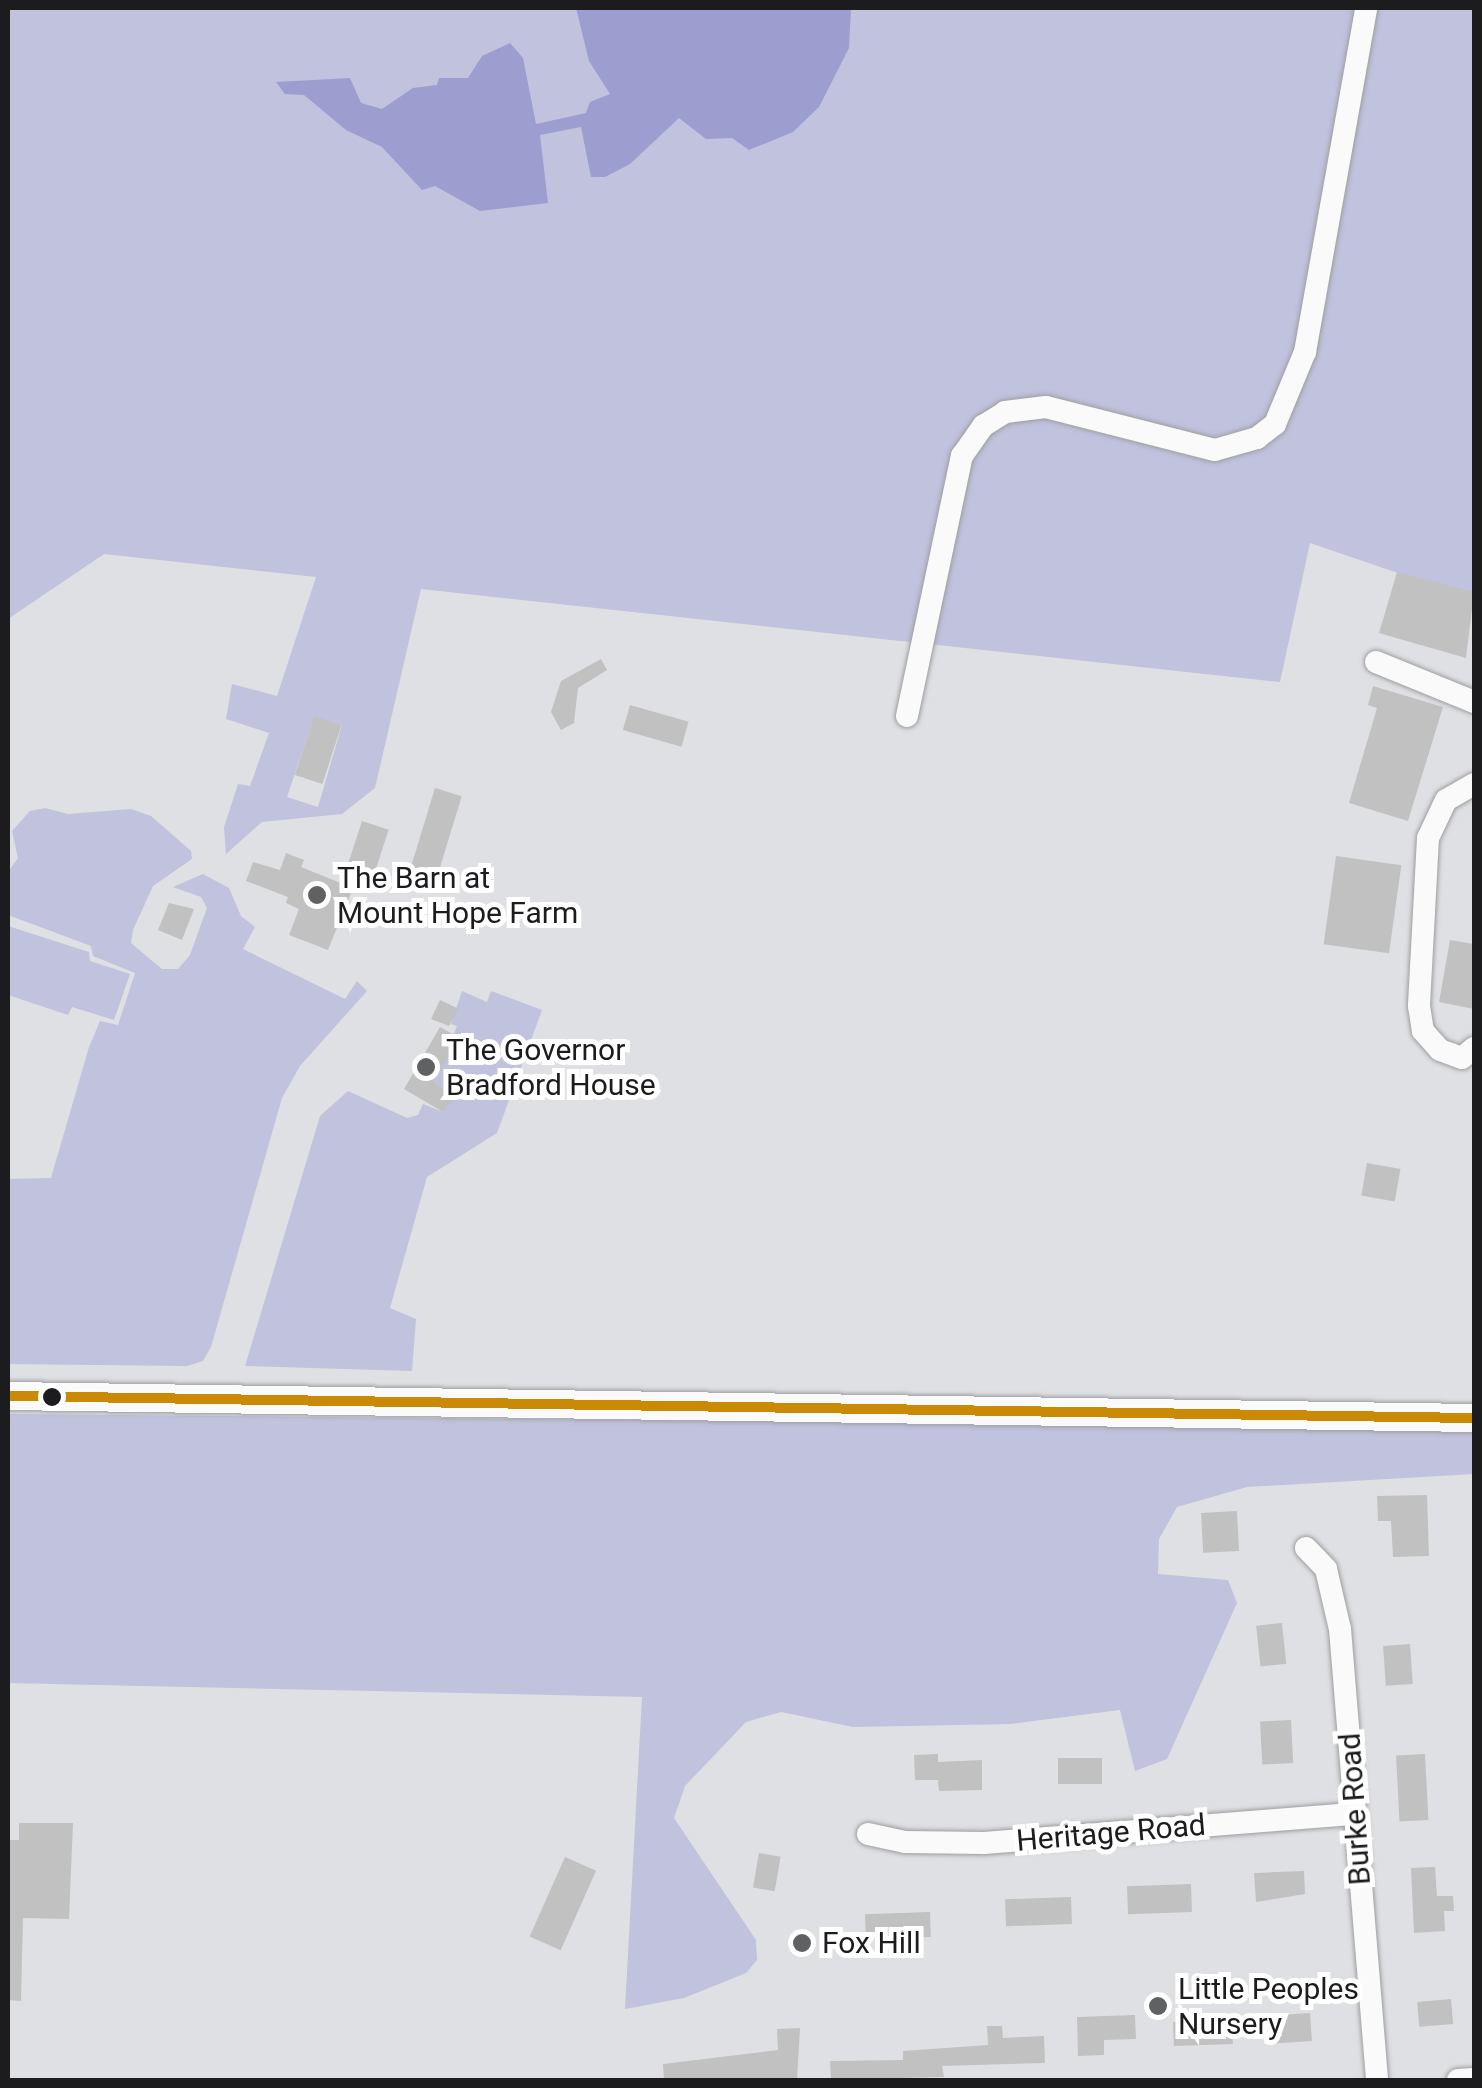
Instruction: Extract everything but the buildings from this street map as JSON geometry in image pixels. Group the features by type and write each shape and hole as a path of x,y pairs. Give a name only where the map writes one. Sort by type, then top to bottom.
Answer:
{"main road":[{"path":"8,1396 1474,1418"}],"street":[{"path":"907,716 962,456 982,426 1005,412 1046,407 1215,450 1257,438 1274,424 1305,352 1366,8"},
{"path":"1376,662 1474,702"},
{"path":"1470,1059 1430,1042 1419,1006 1428,838 1446,800 1474,784"},
{"name":"Burke Road","path":"1306,1548 1326,1568 1334,1590 1377,2080"},
{"name":"Heritage Road","path":"868,1834 904,1842 984,1843 1355,1814"},
{"path":"1458,2080 1474,2079"}],"shaded area":[{"path":"8,8 1474,8 1474,599 1310,543 1280,682 421,589 375,788 342,814 262,822 226,854 224,827 238,784 250,786 269,733 226,719 232,684 277,696 316,577 104,554 8,619","holes":["314,717 342,725 318,807 287,797"]},
{"path":"45,808 68,814 131,809 151,816 191,851 192,859 153,886 133,930 131,943 162,969 178,969 190,955 207,908 201,897 173,887 203,874 229,888 241,916 255,927 243,949 345,999 357,981 367,991 300,1066 282,1098 211,1347 203,1361 187,1366 8,1364 8,1179 51,1178 89,1047 100,1021 118,1025 135,973 93,956 91,946 8,915 8,872 18,858 12,831 30,811"},
{"path":"8,926 89,952 90,961 130,974 114,1020 72,1007 68,1015 8,995"},
{"path":"462,991 487,1002 491,991 542,1010 497,1133 427,1177 390,1308 416,1319 412,1371 245,1366 320,1116 348,1091 407,1118 418,1115 423,1104 443,1112 454,1096 434,1082 457,1026 451,1024"},
{"path":"8,1414 1474,1428 1474,1474 1247,1487 1177,1507 1159,1539 1158,1574 1228,1580 1237,1603 1167,1759 1135,1771 1120,1710 1011,1724 853,1727 781,1712 746,1722 685,1786 674,1818 756,1940 757,1960 746,1973 684,1998 625,2009 642,1697 8,1683"}],"water":[{"path":"576,8 851,8 849,48 819,107 793,132 749,150 732,138 706,139 679,118 630,164 605,177 591,177 581,127 540,135 548,203 480,211 435,186 422,190 382,147 346,130 304,95 285,94 276,82 350,78 361,103 382,109 413,88 437,85 439,78 468,78 482,56 510,43 523,58 536,124 586,113 590,102 610,94 589,61"}],"transit line":[{"path":"8,1396 1474,1418"}],"place":[{"name":"The Barn at Mount Hope Farm","path":"317,895"},
{"name":"The Governor Bradford House","path":"426,1067"},
{"name":"Fox Hill","path":"802,1943"},
{"name":"Little Peoples Nursery","path":"1158,2006"}]}
